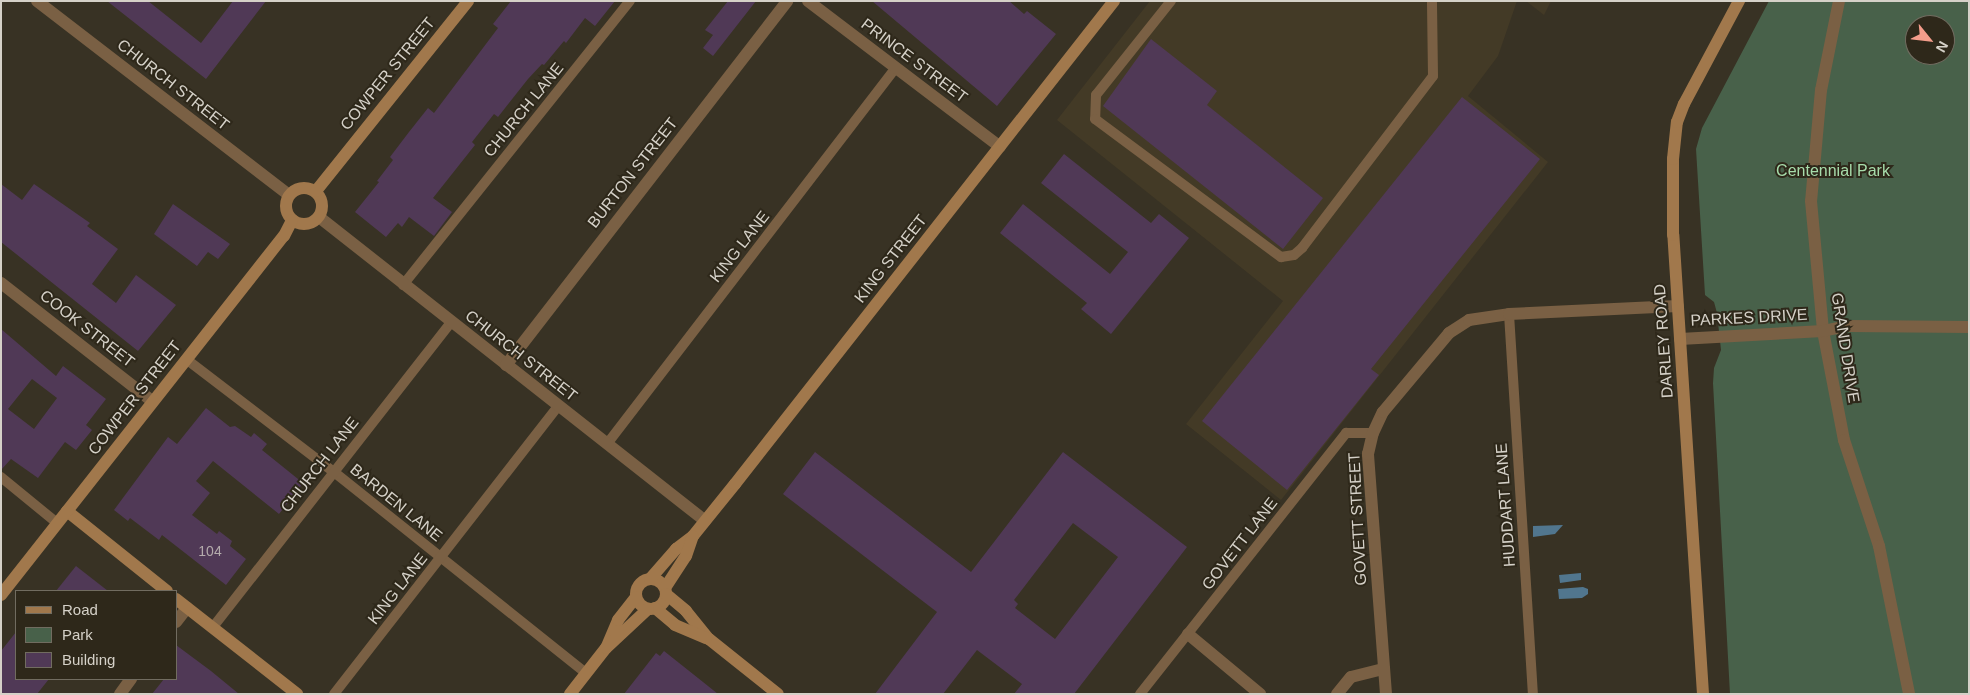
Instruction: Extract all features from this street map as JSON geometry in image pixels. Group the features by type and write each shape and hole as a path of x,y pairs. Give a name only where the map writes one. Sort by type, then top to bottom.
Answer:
{"street":[{"name":"CHURCH STREET","path":"37,1 289,195"},
{"name":"COWPER STREET","path":"316,191 468,1"},
{"name":"BURTON STREET","path":"506,365 787,1"},
{"name":"PRINCE STREET","path":"808,1 1000,147"},
{"name":"KING STREET","path":"650,579 676,549 693,536 1114,1"},
{"name":"DARLEY ROAD","path":"1703,694 1678,306 1673,159 1677,122 1694,84 1739,1"},
{"name":"GRAND DRIVE","path":"1839,1 1821,90 1811,201 1822,331 1844,440 1879,546 1909,694"},
{"path":"302,187 316,191 322,202 319,217 306,224 292,220 286,210 289,195 302,187"},
{"name":"CHURCH STREET","path":"319,217 705,521"},
{"name":"COWPER STREET","path":"1,595 152,401 284,236 292,220"},
{"name":"COOK STREET","path":"1,284 152,401"},
{"name":"GOVETT STREET","path":"1386,694 1368,454 1373,433 1383,412 1449,333 1469,320 1509,314 1678,306"},
{"name":"PARKES DRIVE","path":"1680,339 1822,331 1887,324 1969,326"},
{"path":"67,511 166,590"},
{"name":"KING STREET","path":"665,591 686,556 693,536"},
{"path":"708,639 675,625 652,609 640,605 636,597 637,587 650,579 659,581 665,591 686,611 708,639 778,694"},
{"path":"570,694 606,648 652,609 663,603 665,591"},
{"path":"606,648 618,620 636,597"},
{"path":"178,601 297,694"},
{"path":"178,619 187,608"},
{"path":"1188,634 1260,694"},
{"path":"1336,694 1351,677 1384,669"},
{"path":"120,694 131,680"}],"lane":[{"name":"CHURCH LANE","path":"403,285 630,1"},
{"path":"1171,1 1096,95 1095,119 1281,257 1294,255 1302,248 1433,76 1432,1"},
{"name":"KING LANE","path":"607,444 896,68"},
{"name":"HUDDART LANE","path":"1509,314 1533,694"},
{"name":"CHURCH LANE","path":"213,627 451,322"},
{"name":"BARDEN LANE","path":"186,359 334,472 586,673"},
{"name":"KING LANE","path":"334,694 441,559 558,406"},
{"name":"GOVETT LANE","path":"1140,694 1346,433 1373,433"},
{"path":"1,477 57,522"}],"shaded area":[{"path":"1150,1 1517,1 1498,56 1468,96 1548,162 1281,500 1186,424 1283,301 1057,120"},
{"path":"1526,1 1551,1 1544,15"}],"green space":[{"name":"Centennial Park","path":"1769,1 1969,1 1969,694 1730,694 1713,383 1714,368 1721,350 1714,302 1705,295 1696,149 1702,128"}],"water":[{"path":"1563,525 1555,534 1533,537 1533,526"},
{"path":"1581,573 1581,580 1560,583 1559,575"},
{"path":"1583,587 1588,589 1588,594 1582,598 1559,599 1558,589"}],"building":[{"path":"107,1 148,1 201,43 233,1 266,1 206,79"},
{"path":"511,1 615,1 595,26 585,18 566,43 564,41 544,65 542,64 528,79 498,117 494,114 472,142 475,145 433,198 452,212 434,236 409,217 402,227 398,223 386,237 355,212 379,182 377,181 393,160 390,157 409,132 428,108 434,113 498,28 493,24"},
{"path":"728,1 756,1 713,56 703,48 713,35 705,30"},
{"path":"872,1 1009,1 1024,14 1027,11 1056,34 997,106"},
{"path":"1151,39 1217,91 1207,105 1323,198 1283,249 1103,106"},
{"path":"1462,97 1540,159 1371,369 1379,375 1287,490 1202,421"},
{"path":"1064,154 1151,223 1159,214 1189,238 1111,334 1081,309 1087,303 1000,233 1023,204 1110,274 1128,252 1041,183"},
{"path":"1,184 22,200 34,184 90,223 87,226 118,249 92,284 116,303 136,275 176,305 138,351 1,242"},
{"path":"173,204 230,244 218,259 208,252 197,266 154,234"},
{"path":"1,329 56,376 63,366 106,399 86,425 92,430 76,450 65,442 38,478 11,459 1,470","holes":["32,379 57,398 34,429 8,409"]},
{"path":"206,408 230,427 235,426 251,437 254,433 267,444 262,450 303,483 279,514 213,461 196,481 210,493 192,515 217,534 219,531 232,541 230,546 246,559 226,585 162,535 159,540 130,518 128,521 114,510 168,437 177,444"},
{"path":"815,452 971,572 1063,452 1187,547 1074,694 1014,694 1022,684 977,650 943,694 875,694 937,612 783,494","holes":["1073,523 1118,557 1055,639 1015,608 1018,604 1014,600"]},
{"path":"76,566 107,590 57,590"},
{"path":"15,633 15,680 48,680 37,694 1,694 1,651"},
{"path":"178,646 239,694 152,694 163,680 178,680"},
{"path":"664,651 718,694 624,694 656,653 660,656"}]}
